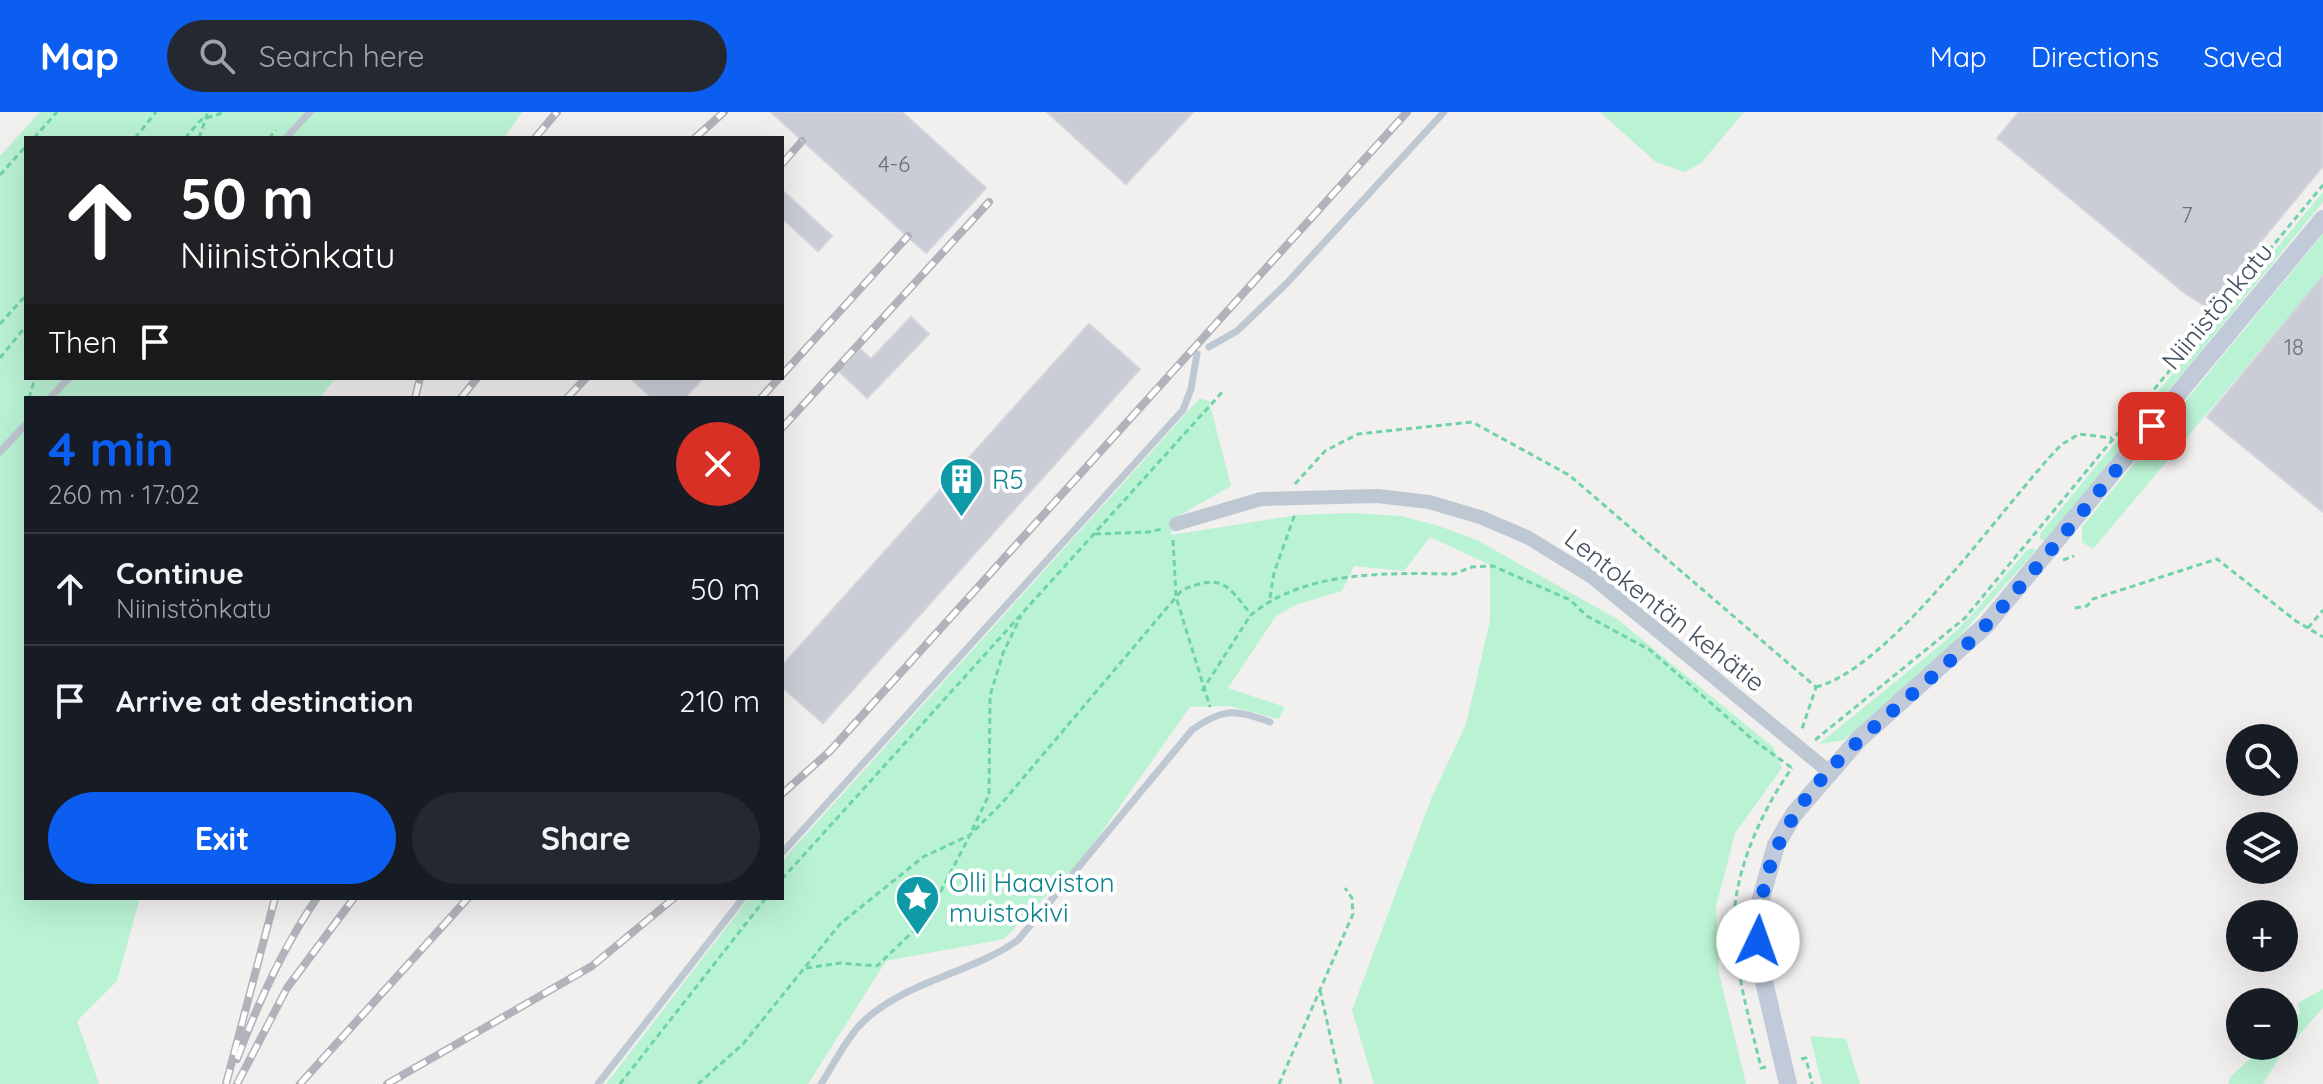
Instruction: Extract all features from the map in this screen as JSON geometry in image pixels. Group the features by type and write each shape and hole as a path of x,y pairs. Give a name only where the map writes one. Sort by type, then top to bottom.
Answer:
{"street":[{"name":"Niinistönkatu","path":"1788,1084 1761,969 1758,909 1776,845 1794,814 1828,771 1986,625 2323,219"},
{"name":"Lentokentän kehätie","path":"1176,524 1261,499 1290,498 1377,496 1429,502 1480,517 1527,537 1592,577 1828,771"}],"lane":[{"path":"288,136 310,112"},
{"path":"1209,347 1237,331 1287,283 1444,112"},
{"path":"784,851 1183,410 1191,389 1197,354"},
{"path":"52,396 67,380"},
{"path":"0,452 24,426"},
{"path":"821,1084 860,1025 904,995 996,956 1018,940 1192,730 1214,714 1238,711 1270,722"},
{"path":"598,1084 741,900"}],"path":[{"path":"36,136 57,112"},
{"path":"137,136 156,112"},
{"path":"200,136 208,112"},
{"path":"187,136 206,118 225,112"},
{"path":"0,175 24,148"},
{"path":"0,324 24,297"},
{"path":"0,358 24,328"},
{"path":"784,877 1224,390"},
{"path":"1270,599 1274,573 1293,527 1290,498 1325,451 1358,434 1472,422 1569,475 1816,687"},
{"path":"1816,687 1834,682 1879,651 2061,445 2079,434 2112,438"},
{"path":"1095,534 1149,532 1176,524 1173,540 1176,597 1202,691 1214,714"},
{"path":"2075,608 2087,606 2093,599 2217,559 2323,637"},
{"path":"1202,691 1251,615 1270,599 1335,579 1454,574 1472,567 1493,566 1510,570 1532,585 1570,600 1587,616 1650,650 1752,739 1792,768"},
{"path":"698,1084 743,1044 840,924 923,857 970,835 1002,803 1182,590 1207,579 1230,586 1251,615"},
{"path":"2308,628 2323,610"},
{"path":"803,972 807,968 841,963 877,966 927,918 989,795 990,696 1003,653 1023,613"},
{"path":"1797,745 1816,687"},
{"path":"1279,1084 1353,914 1352,898 1345,888"},
{"path":"620,1084 764,900"},
{"path":"1319,987 1341,1084"}],"green space":[{"path":"40,112 522,112 505,136 24,136 24,380 334,380 322,396 24,396 24,900 139,900 117,981 77,1021 99,1084 0,1084 0,156"},
{"path":"1600,112 1744,112 1701,163 1685,172 1656,162"},
{"path":"2323,192 2323,202 2045,541 2040,539 2040,534"},
{"path":"2323,234 2323,276 2093,549 2082,542 2082,527"},
{"path":"1200,398 1209,401 1231,486 1173,519 1171,535 1298,515 1349,513 1401,516 1477,540 1617,619 1773,747 1782,768 1735,833 1716,907 1719,973 1746,1084 1374,1084 1352,1010 1431,799 1466,724 1490,621 1490,565 1430,537 1404,571 1354,566 1342,591 1298,604 1276,616 1228,688 1285,707 1279,719 1230,706 1190,707 1084,857 1004,939 886,961 808,1084 606,1084 747,900 784,900 784,859"},
{"path":"2027,550 2036,550 1949,648 1844,740 1819,744 1944,642 1970,617"},
{"path":"2323,989 2323,1008 2298,1036 2300,1013 2298,1003"},
{"path":"1810,1036 1846,1039 1860,1084 1822,1084"},
{"path":"2249,1060 2278,1060 2263,1084 2228,1084 2231,1076"}],"building":[{"path":"771,112 902,112 986,188 926,253"},
{"path":"1047,112 1193,112 1126,184"},
{"path":"2019,112 2323,112 2323,166 2207,307 2186,294 1997,138"},
{"path":"784,192 832,236 818,251 784,220"},
{"path":"2323,276 2323,512 2207,417"},
{"path":"911,317 929,334 867,398 839,371 860,349 871,359"},
{"name":"R5","path":"1089,324 1140,369 823,723 784,689 784,664"},
{"path":"632,380 701,380 687,396 650,396"}],"railway":[{"path":"537,136 557,112"},
{"path":"697,136 724,112"},
{"path":"784,792 830,751 1407,112"},
{"path":"784,162 802,141"},
{"path":"784,426 989,202"},
{"path":"784,373 908,236"},
{"path":"416,396 420,380"},
{"path":"463,396 475,380"},
{"path":"569,396 584,380"},
{"path":"763,396 777,380"},
{"path":"226,1084 274,900"},
{"path":"237,1059 272,976 316,900"},
{"path":"237,1084 287,988 353,900"},
{"path":"300,1084 466,900"},
{"path":"387,1084 592,966 672,900"}],"place":[{"name":"R5","path":"961,518"},
{"name":"Olli Haaviston muistokivi","path":"918,936"}],"route":[{"path":"1758,941 1758,909 1764,879 1776,845 1794,814 1828,771 1859,739 1986,625 2152,426"}]}
